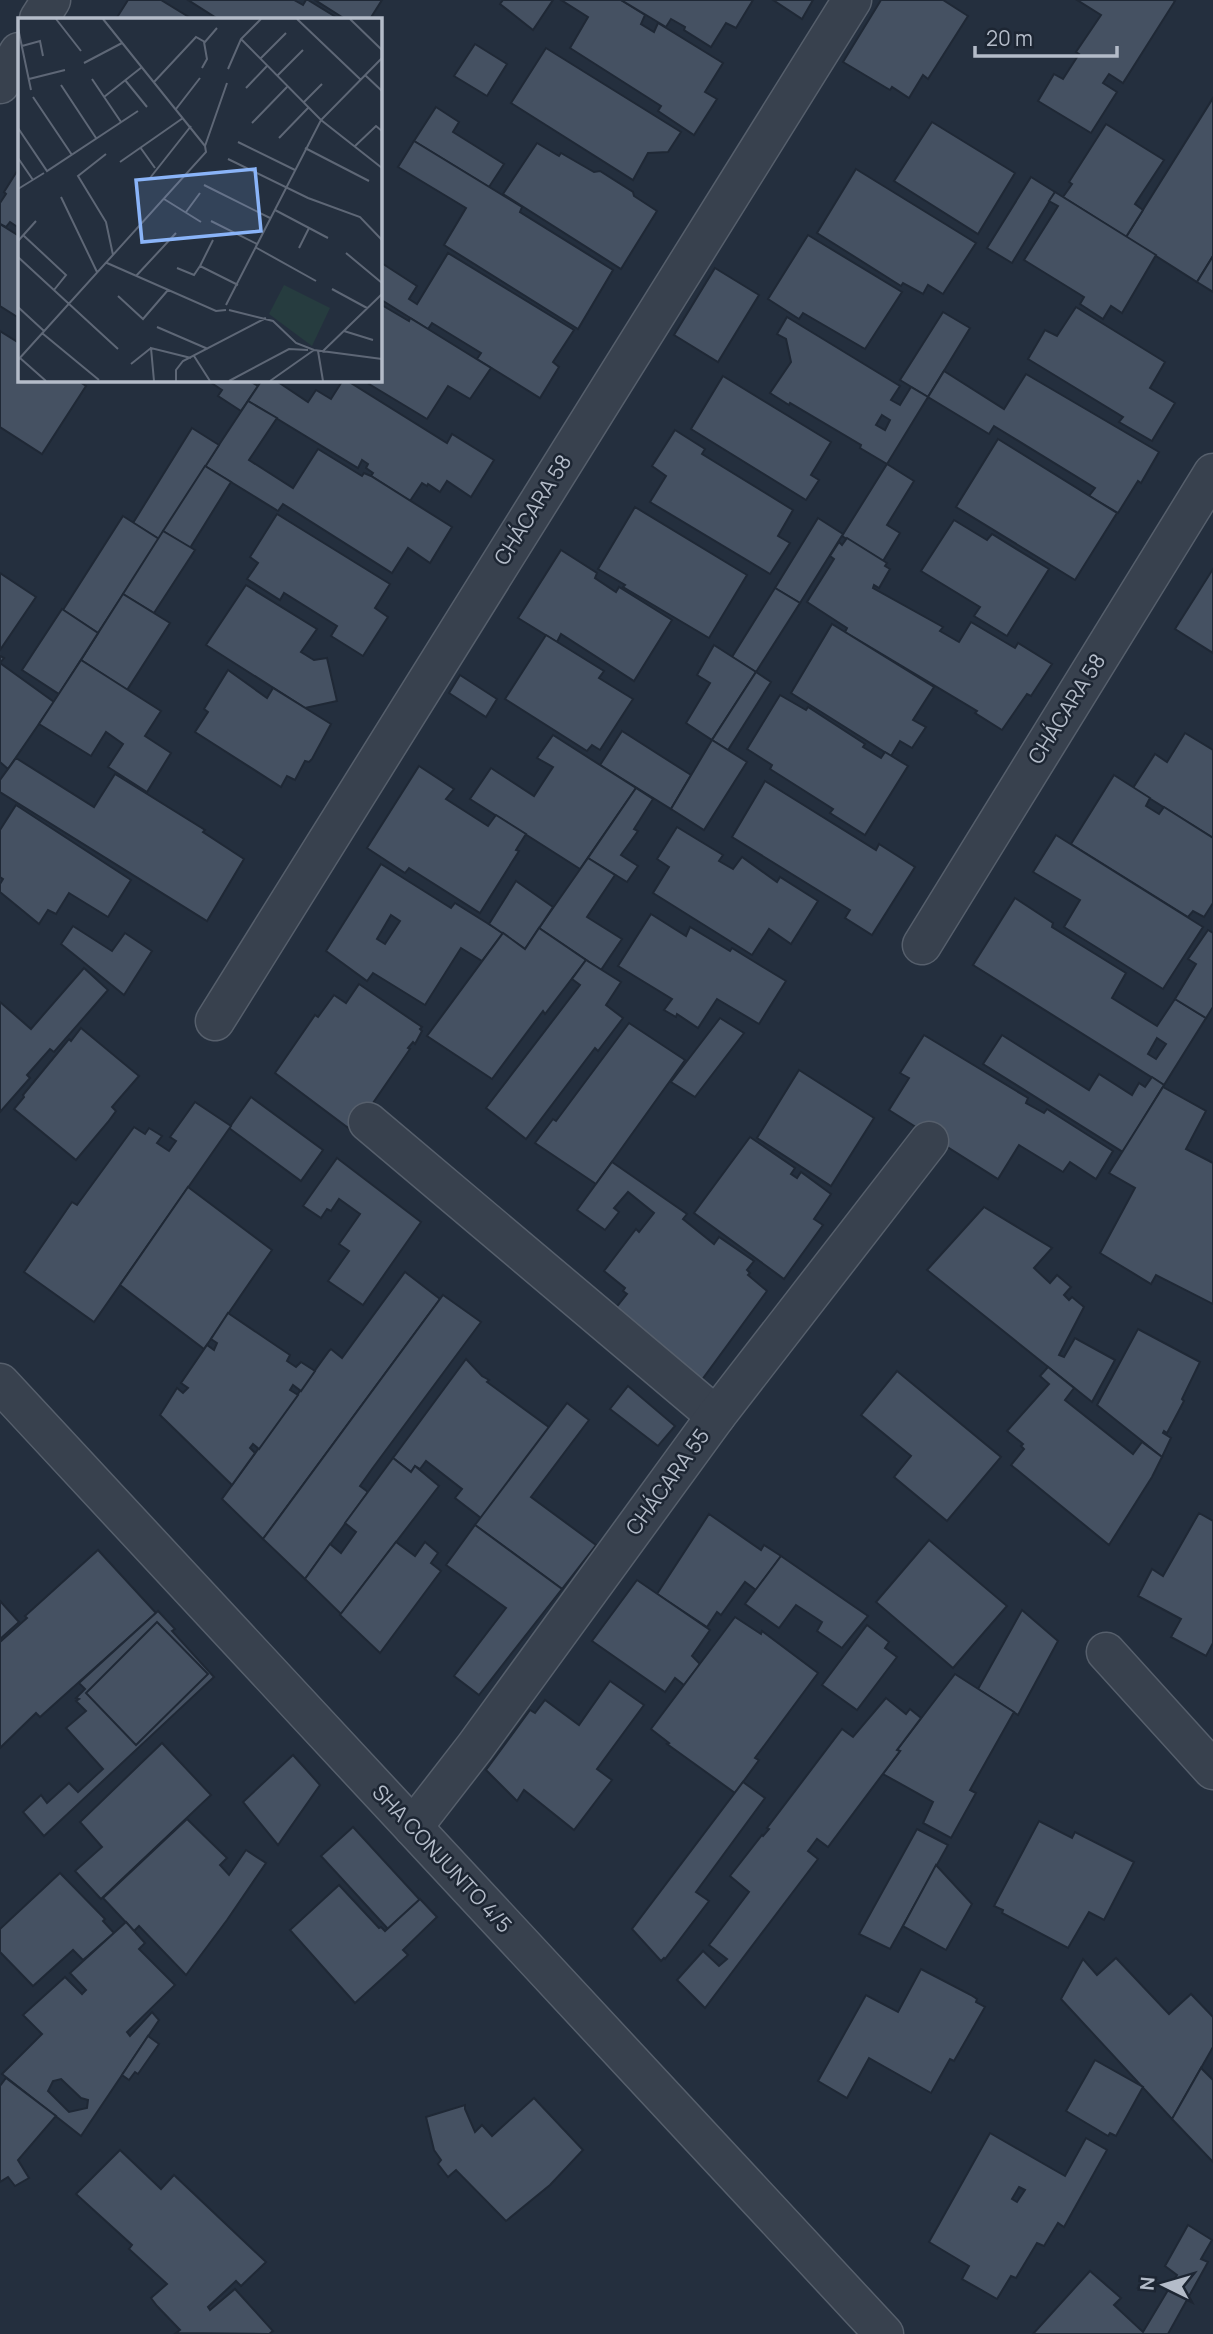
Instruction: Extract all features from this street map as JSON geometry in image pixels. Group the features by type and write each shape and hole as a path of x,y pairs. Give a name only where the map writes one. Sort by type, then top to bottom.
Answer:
{"street":[{"path":"40,18 51,0"},
{"name":"CHÁCARA 58","path":"215,1021 852,0"},
{"path":"0,84 18,54"},
{"name":"CHÁCARA 58","path":"922,945 1213,472"},
{"path":"369,1122 716,1416"},
{"name":"CHÁCARA 55","path":"413,1827 475,1747 716,1416 929,1141"},
{"name":"SHA CONJUNTO 4/5","path":"0,1383 884,2334"},
{"path":"1106,1652 1213,1770"}],"building":[{"path":"128,0 161,0 190,18 117,18"},
{"path":"188,0 294,0 303,5 308,0 337,18 216,18"},
{"path":"315,0 382,0 371,18 343,18"},
{"path":"503,0 553,0 533,30 500,4"},
{"path":"561,0 621,0 645,15 641,24 654,32 658,23 723,63 705,92 717,99 694,135 658,111 661,106 570,48 588,17"},
{"path":"621,0 753,0 736,28 726,23 711,47 671,19 666,27"},
{"path":"773,0 813,0 802,19"},
{"path":"881,0 943,0 968,16 928,79 923,75 909,98 843,62"},
{"path":"1077,0 1175,1 1123,83 1109,74 1103,83 1117,92 1091,133 1038,101 1054,74 1063,79 1079,54 1076,52 1101,15"},
{"path":"475,44 507,64 487,96 454,76"},
{"path":"546,48 681,132 668,152 648,153 633,180 511,103"},
{"path":"1213,98 1213,256 1197,282 1126,237"},
{"path":"436,107 459,122 453,132 504,164 489,187 414,141"},
{"path":"932,122 1015,173 978,234 894,181"},
{"path":"1106,124 1164,160 1135,204 1143,210 1126,237 1063,197 1072,184 1069,182"},
{"path":"414,141 522,207 520,212 613,270 578,329 444,245 466,208 398,167"},
{"path":"537,143 594,172 600,171 657,211 621,269 503,194"},
{"path":"856,169 976,243 943,294 928,285 923,294 903,283 901,286 817,233"},
{"path":"18,170 18,227 10,222 6,227 0,224 0,203 6,194 4,192"},
{"path":"1031,177 1055,192 1012,263 987,248"},
{"path":"1055,192 1156,255 1122,313 1111,306 1103,319 1080,304 1084,297 1024,260 1058,206 1049,201"},
{"path":"0,224 18,235 18,317 0,306"},
{"path":"808,235 902,292 865,349 803,313 799,319 768,299"},
{"path":"448,253 574,330 553,362 559,367 540,398 477,359 481,353 432,323 428,329 382,300 382,263 417,286 409,299 417,304"},
{"path":"1213,256 1213,292 1197,282"},
{"path":"715,268 759,295 718,362 674,335"},
{"path":"382,305 409,321 410,318 491,368 470,399 448,386 427,419 369,384 382,382"},
{"path":"1076,307 1165,362 1150,388 1175,403 1152,441 1119,422 1123,417 1028,359 1045,330 1057,336"},
{"path":"943,312 970,328 928,397 900,380"},
{"path":"787,317 900,386 891,400 900,405 911,387 928,397 887,464 860,448 861,445 770,393 791,362 786,339 777,334","holes":["882,415 890,420 885,430 876,425"]},
{"path":"0,331 18,342 18,382 80,382 86,386 42,454 0,427"},
{"path":"944,371 1004,409 1026,374 1159,452 1141,483 1138,481 1118,513 1089,496 1095,488 994,426 989,434 928,397"},
{"path":"723,376 831,442 811,475 819,480 806,500 691,429"},
{"path":"210,382 251,382 258,386 241,411 218,396 222,390"},
{"path":"261,382 278,382 308,402 316,390 331,399 342,382 349,382 447,443 452,434 494,460 471,497 447,481 440,492 422,483 410,501 371,476 373,473 366,468 368,464 362,460 358,468 248,401"},
{"path":"248,401 277,418 249,460 293,488 318,449 362,476 364,473 371,476 452,527 430,563 408,548 392,573 283,504 278,511 205,466"},
{"path":"192,428 219,445 159,539 133,523"},
{"path":"675,430 705,449 702,454 793,510 778,536 790,543 770,574 650,502 666,476 652,466"},
{"path":"998,439 1117,513 1075,580 956,507"},
{"path":"887,464 914,481 887,525 900,533 883,561 842,536"},
{"path":"205,466 231,482 190,548 163,531"},
{"path":"635,507 747,575 709,638 598,569"},
{"path":"277,514 390,584 375,608 388,617 363,656 331,636 337,626 284,593 280,600 247,579 258,563 250,557"},
{"path":"123,516 159,539 98,633 63,610"},
{"path":"818,518 843,534 800,603 775,588"},
{"path":"954,520 987,540 992,534 1049,569 1007,636 974,616 980,607 921,571"},
{"path":"163,531 195,550 154,613 123,594"},
{"path":"847,538 887,563 885,566 890,569 879,588 874,585 873,588 943,627 940,631 959,642 971,622 1015,648 1018,643 1052,664 1031,696 1027,694 1002,730 975,713 977,711 845,632 847,628 807,602 834,559 830,556 839,542 842,545"},
{"path":"561,550 597,573 595,578 616,592 619,587 672,620 634,681 561,634 557,642 518,618"},
{"path":"1213,569 1213,653 1175,629"},
{"path":"0,573 36,597 0,650"},
{"path":"246,585 317,629 301,652 314,660 327,658 337,701 305,708 206,645"},
{"path":"775,588 800,603 756,672 732,657"},
{"path":"123,594 170,623 127,690 81,660"},
{"path":"62,609 98,633 59,694 22,670"},
{"path":"832,624 934,687 913,720 926,727 912,748 900,741 891,756 791,693"},
{"path":"546,635 604,671 599,678 633,699 600,750 592,745 587,751 505,699"},
{"path":"714,645 756,672 712,740 686,723 710,683 697,675"},
{"path":"81,660 161,711 145,736 171,753 147,792 108,767 123,744 106,732 91,756 39,724"},
{"path":"0,663 54,702 8,769 0,762"},
{"path":"228,670 267,698 273,688 331,724 312,759 305,761 295,780 287,776 281,787 195,732 208,712 204,709"},
{"path":"756,672 771,682 728,750 712,740"},
{"path":"460,675 497,699 486,717 449,693"},
{"path":"780,695 806,710 808,707 865,744 863,747 881,758 885,752 908,766 865,835 830,813 833,809 770,769 772,765 747,749"},
{"path":"622,731 691,775 671,809 600,765"},
{"path":"1185,733 1213,750 1213,838 1133,788 1155,754 1167,762"},
{"path":"553,735 636,788 580,869 470,799 491,768 534,796 553,767 537,758"},
{"path":"712,740 747,762 704,830 671,809"},
{"path":"16,758 94,807 115,774 205,830 203,832 244,859 207,921 0,792 0,780"},
{"path":"419,766 454,789 446,799 488,826 496,815 526,834 516,850 519,851 480,913 409,868 405,873 367,848"},
{"path":"1114,775 1150,798 1146,806 1159,814 1164,807 1213,838 1213,903 1204,917 1193,911 1188,917 1071,844"},
{"path":"765,781 876,850 879,844 915,867 872,935 845,918 850,910 732,837"},
{"path":"636,788 653,799 634,829 638,831 621,855 638,866 627,882 588,858"},
{"path":"16,805 131,880 108,917 69,893 56,914 48,910 39,924 0,892 3,879 0,877 0,830"},
{"path":"677,827 723,855 719,861 733,869 742,857 777,882 780,877 818,901 791,944 769,929 752,955 653,893 669,867 657,859"},
{"path":"1056,835 1203,927 1163,989 1064,927 1080,900 1033,872"},
{"path":"588,858 615,875 587,917 622,939 601,970 539,928"},
{"path":"381,864 451,908 455,903 503,933 482,961 461,948 425,1005 373,973 367,981 326,951","holes":["391,915 400,921 385,944 377,939"]},
{"path":"516,881 553,907 525,949 489,924"},
{"path":"1015,898 1053,923 1052,927 1126,973 1112,998 1157,1026 1175,999 1206,1018 1164,1085 973,965","holes":["1157,1038 1166,1044 1156,1059 1148,1054"]},
{"path":"651,914 686,936 690,927 730,951 732,948 786,981 759,1024 717,999 698,1028 677,1014 676,1017 664,1010 672,999 618,966"},
{"path":"73,926 112,951 125,933 152,951 124,995 61,944"},
{"path":"539,928 586,960 545,1014 543,1011 492,1079 427,1036 503,933 525,949"},
{"path":"1208,930 1213,933 1213,1007 1206,1018 1175,999 1196,964 1188,959"},
{"path":"586,960 621,982 606,1005 623,1018 598,1051 595,1048 526,1139 486,1108 580,985 572,979"},
{"path":"84,968 108,990 54,1052 50,1049 27,1075 30,1078 0,1112 0,1002 31,1029"},
{"path":"359,984 422,1027 422,1031 415,1044 413,1042 408,1048 410,1049 373,1103 376,1104 355,1133 275,1073 315,1015 318,1017 334,995 346,1003"},
{"path":"720,1018 744,1033 695,1097 671,1082"},
{"path":"629,1023 685,1060 596,1184 535,1143 553,1119 556,1121"},
{"path":"81,1028 139,1076 112,1107 116,1111 76,1160 14,1109 69,1039 71,1041"},
{"path":"924,1035 1028,1098 1026,1103 1044,1113 1047,1109 1113,1151 1096,1179 1070,1162 1063,1172 1019,1145 998,1179 889,1110 909,1078 900,1073"},
{"path":"1002,1035 1089,1090 1099,1074 1132,1095 1139,1083 1145,1087 1152,1077 1164,1085 1123,1152 983,1064"},
{"path":"799,1070 874,1118 831,1186 757,1138"},
{"path":"1163,1087 1206,1111 1186,1149 1213,1163 1213,1304 1156,1275 1151,1284 1100,1253 1135,1188 1109,1173"},
{"path":"251,1097 323,1150 301,1181 229,1128"},
{"path":"195,1102 231,1126 94,1322 24,1272 72,1202 77,1205 134,1127 145,1134 149,1128 162,1136 157,1143 169,1151 176,1141 170,1137"},
{"path":"750,1137 795,1168 791,1174 797,1178 801,1172 831,1194 814,1219 823,1225 784,1279 694,1213"},
{"path":"337,1158 421,1222 363,1305 328,1281 349,1251 339,1244 360,1214 339,1199 331,1211 327,1209 321,1218 303,1206"},
{"path":"612,1162 687,1214 683,1219 714,1244 719,1237 754,1261 747,1270 750,1273 748,1275 767,1291 701,1381 614,1310 627,1294 623,1291 625,1288 604,1271 636,1229 639,1232 654,1213 628,1192 614,1208 619,1212 605,1230 577,1210"},
{"path":"188,1187 272,1250 204,1349 120,1285"},
{"path":"984,1207 1052,1248 1034,1268 1050,1283 1057,1275 1071,1287 1064,1295 1069,1300 1072,1297 1084,1307 1059,1355 1064,1357 1075,1338 1115,1360 1092,1402 927,1270"},
{"path":"405,1272 440,1299 263,1539 222,1499 329,1351 331,1349 342,1358"},
{"path":"443,1295 481,1322 360,1486 368,1492 305,1579 263,1539"},
{"path":"228,1313 290,1355 287,1361 296,1367 301,1362 315,1371 301,1391 293,1385 290,1390 298,1395 259,1449 253,1444 250,1448 255,1453 232,1485 160,1415 177,1388 183,1393 188,1388 181,1383 207,1345 214,1350 217,1343 211,1339"},
{"path":"1138,1329 1200,1362 1182,1399 1184,1401 1167,1433 1163,1433 1171,1438 1162,1457 1097,1405"},
{"path":"466,1359 489,1380 487,1382 550,1428 481,1518 455,1498 462,1489 426,1461 420,1469 415,1466 411,1472 393,1458"},
{"path":"1048,1367 1074,1388 1065,1400 1133,1454 1142,1442 1162,1457 1109,1545 1011,1465 1024,1449 1021,1446 1023,1444 1007,1431 1049,1384 1040,1376"},
{"path":"897,1371 1001,1457 947,1521 894,1477 911,1456 861,1415"},
{"path":"628,1386 675,1426 658,1446 610,1409"},
{"path":"567,1403 589,1420 531,1497 596,1545 562,1589 475,1525"},
{"path":"393,1458 411,1472 415,1466 439,1486 341,1614 305,1579 330,1544 341,1553 356,1532 345,1523"},
{"path":"1199,1513 1213,1521 1213,1643 1206,1656 1171,1637 1181,1619 1138,1596 1152,1569 1163,1576"},
{"path":"709,1514 761,1550 764,1545 781,1556 756,1590 745,1582 721,1615 717,1612 707,1627 657,1594"},
{"path":"475,1525 562,1589 479,1695 454,1676 506,1608 446,1565"},
{"path":"929,1540 1007,1606 953,1668 876,1602"},
{"path":"396,1542 415,1556 425,1542 438,1553 431,1563 441,1571 380,1653 340,1615"},
{"path":"98,1550 156,1613 40,1717 36,1713 0,1748 0,1642"},
{"path":"781,1556 868,1616 842,1648 817,1631 822,1622 796,1605 779,1628 745,1604"},
{"path":"637,1580 710,1630 692,1656 700,1664 684,1685 675,1678 665,1692 592,1641"},
{"path":"0,1601 19,1622 0,1639"},
{"path":"1022,1610 1058,1641 1018,1715 978,1689"},
{"path":"158,1611 175,1629 172,1631 214,1677 44,1836 23,1812 41,1795 47,1803 69,1783 78,1792 103,1769 66,1728 86,1711 76,1701 85,1689 79,1683"},
{"path":"735,1617 761,1634 762,1631 818,1673 755,1758 759,1760 735,1793 667,1744 669,1743 651,1729"},
{"path":"157,1622 208,1674 136,1745 86,1693"},
{"path":"867,1625 889,1642 885,1648 897,1657 857,1710 822,1685"},
{"path":"955,1674 1014,1712 970,1790 976,1793 951,1838 923,1823 933,1802 883,1774 900,1751 897,1750"},
{"path":"610,1681 644,1705 597,1769 612,1780 574,1830 524,1790 517,1801 486,1770 530,1710 535,1713 545,1700 579,1725"},
{"path":"886,1698 906,1714 910,1709 921,1718 897,1750 900,1751 828,1847 817,1839 808,1851 818,1859 705,2008 677,1980 703,1951 719,1966 727,1959 709,1945 749,1892 730,1876 769,1829 767,1828 842,1729 853,1737"},
{"path":"162,1743 211,1795 101,1899 75,1871 102,1847 80,1822"},
{"path":"293,1755 320,1785 278,1845 243,1802"},
{"path":"743,1782 765,1798 696,1892 709,1901 661,1961 632,1929"},
{"path":"187,1819 227,1858 220,1865 229,1875 246,1850 266,1863 186,1975 139,1926 134,1931 103,1898"},
{"path":"1039,1821 1072,1838 1075,1832 1134,1862 1104,1920 1089,1912 1068,1948 1002,1913 1003,1910 994,1906"},
{"path":"353,1827 420,1900 388,1929 321,1856"},
{"path":"917,1829 948,1845 890,1949 859,1934"},
{"path":"936,1865 972,1904 946,1950 903,1926"},
{"path":"60,1873 105,1919 103,1921 114,1933 83,1960 73,1950 33,1986 0,1952 0,1929"},
{"path":"339,1885 379,1928 385,1931 420,1899 437,1917 403,1950 408,1955 355,2003 290,1930"},
{"path":"126,1922 145,1943 139,1949 175,1985 127,2032 130,2036 152,2012 159,2020 81,2136 2,2074 42,2034 23,2015 65,1977 82,1994 86,1990 70,1973","holes":["61,2079 81,2098 88,2100 87,2108 69,2112 48,2091 53,2081"]},
{"path":"1116,1958 1169,2014 1191,1994 1213,2017 1213,2047 1172,2119 1061,1999 1083,1959 1097,1975"},
{"path":"921,1969 971,1995 985,2007 954,2061 950,2059 931,2093 869,2058 847,2098 818,2081 866,1995 898,2012"},
{"path":"148,2036 159,2044 138,2074 135,2072 129,2080 122,2075"},
{"path":"1095,2060 1143,2087 1116,2136 1110,2133 1108,2136 1066,2111"},
{"path":"1201,2068 1213,2080 1213,2162 1172,2119"},
{"path":"6,2078 56,2116 18,2160 29,2178 15,2186 8,2177 0,2182 0,2086"},
{"path":"534,2098 583,2150 550,2185 506,2221 456,2170 448,2177 438,2164 441,2160 434,2150 426,2117 465,2105 475,2132 482,2125 492,2136"},
{"path":"990,2133 1065,2176 1086,2138 1107,2150 1064,2227 1058,2223 1044,2246 1037,2243 1016,2278 1011,2276 997,2299 962,2279 969,2266 929,2242","holes":["1019,2187 1025,2190 1017,2202 1012,2199"]},
{"path":"120,2150 161,2189 174,2175 266,2262 241,2286 236,2281 208,2307 210,2310 235,2289 273,2331 269,2334 176,2333 180,2330 151,2298 167,2284 129,2249 132,2245 76,2194"},
{"path":"1188,2225 1212,2240 1201,2259 1208,2262 1168,2334 1033,2334 1090,2271 1121,2298 1114,2305 1143,2332 1177,2275 1165,2266"}]}
